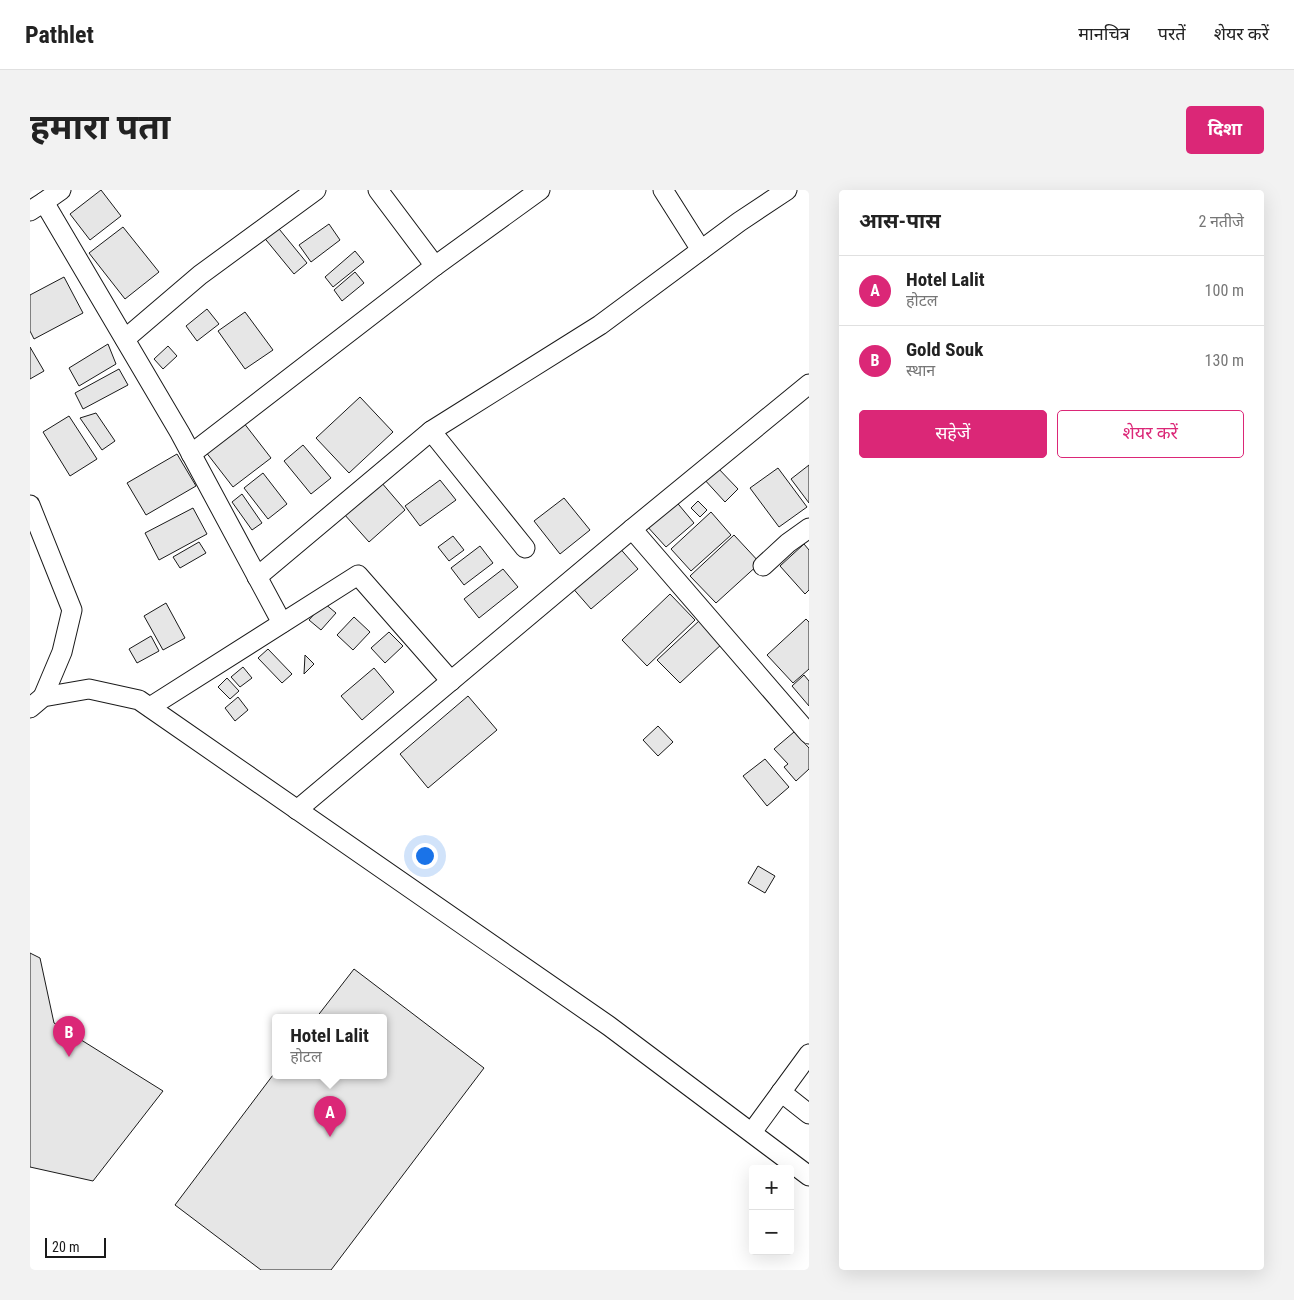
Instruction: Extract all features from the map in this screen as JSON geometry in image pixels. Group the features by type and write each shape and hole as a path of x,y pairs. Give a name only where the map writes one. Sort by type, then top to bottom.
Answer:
{"street":[{"path":"60,190 37,206 124,339 191,454 282,623"},
{"path":"124,339 200,275 316,190"},
{"path":"378,190 436,266"},
{"path":"191,454 436,266 540,190"},
{"path":"663,190 701,250"},
{"path":"257,577 431,431 600,325 738,222 787,190"},
{"path":"297,810 632,529 809,384"},
{"path":"431,431 526,548"},
{"path":"30,505 72,610 62,652 36,703"},
{"path":"762,566 788,543 809,528"},
{"path":"632,529 809,734"},
{"path":"150,708 358,575 451,681"},
{"path":"36,703 89,689 139,700 609,1026 809,1176"},
{"path":"752,1132 809,1054"},
{"path":"781,1092 809,1114"}],"building":[{"path":"101,190 121,216 90,240 70,214"},
{"path":"275,224 307,263 294,274 262,235"},
{"path":"329,224 340,240 311,262 299,245"},
{"path":"123,227 159,272 125,299 89,253"},
{"path":"355,251 364,262 333,287 325,277"},
{"path":"355,272 364,283 342,301 334,290"},
{"path":"64,277 83,313 34,339 30,331 30,295"},
{"path":"207,309 219,324 197,341 186,326"},
{"path":"245,312 273,350 245,369 218,331"},
{"path":"108,344 116,364 79,386 69,368"},
{"path":"168,346 177,356 163,369 154,359"},
{"path":"30,347 44,371 30,379"},
{"path":"119,369 128,385 83,409 75,393"},
{"path":"360,397 393,432 349,473 316,438"},
{"path":"96,413 115,441 102,450 80,418"},
{"path":"69,416 97,459 70,476 43,432"},
{"path":"240,418 271,458 233,487 202,447"},
{"path":"303,445 331,478 311,494 284,461"},
{"path":"177,454 196,486 146,515 127,483"},
{"path":"809,465 809,503 791,479"},
{"path":"716,466 738,489 725,502 703,478"},
{"path":"778,468 807,507 779,527 750,488"},
{"path":"263,473 287,504 268,519 244,488"},
{"path":"440,480 456,500 420,526 405,506"},
{"path":"381,482 405,510 369,542 344,514"},
{"path":"242,494 262,523 252,530 232,502"},
{"path":"564,498 590,530 560,554 534,521"},
{"path":"674,499 694,523 666,547 645,524"},
{"path":"698,501 707,510 700,517 691,508"},
{"path":"193,508 207,534 159,560 145,533"},
{"path":"711,512 731,535 691,571 671,549"},
{"path":"734,535 760,563 716,603 690,576"},
{"path":"453,536 464,550 449,561 438,547"},
{"path":"199,542 206,553 180,568 173,557"},
{"path":"804,544 809,550 809,590 805,594 780,566"},
{"path":"617,545 638,569 591,609 570,585"},
{"path":"480,546 493,563 464,585 451,568"},
{"path":"503,569 518,587 479,618 464,599"},
{"path":"670,594 695,620 647,666 622,640"},
{"path":"166,603 185,638 163,650 144,616"},
{"path":"324,603 336,613 321,630 309,620"},
{"path":"354,617 370,632 353,650 337,635"},
{"path":"806,619 809,622 809,669 793,683 767,655"},
{"path":"700,620 723,643 680,683 657,660"},
{"path":"389,632 403,646 385,663 371,648"},
{"path":"151,636 159,651 137,663 129,649"},
{"path":"268,649 292,674 282,683 258,658"},
{"path":"305,655 314,664 304,674"},
{"path":"243,667 252,678 240,687 231,677"},
{"path":"374,668 394,692 362,720 341,696"},
{"path":"804,675 809,681 809,706 792,686"},
{"path":"227,678 239,691 230,699 218,687"},
{"path":"468,696 497,730 428,788 400,754"},
{"path":"238,697 248,710 235,721 225,708"},
{"path":"658,726 673,742 658,756 643,740"},
{"path":"794,732 809,748 809,769 796,781 784,767 788,764 774,749"},
{"path":"765,759 789,787 767,806 743,776"},
{"path":"758,866 775,876 765,893 748,883"},
{"path":"30,953 40,958 54,1023 163,1091 93,1181 30,1167"},
{"path":"354,969 484,1068 331,1270 261,1270 175,1205 272,1076 272,1079 387,1079 387,1014 319,1014"}],"place":[{"name":"Gold Souk","path":"69,1057"},
{"name":"Hotel Lalit","path":"330,1137"}]}
